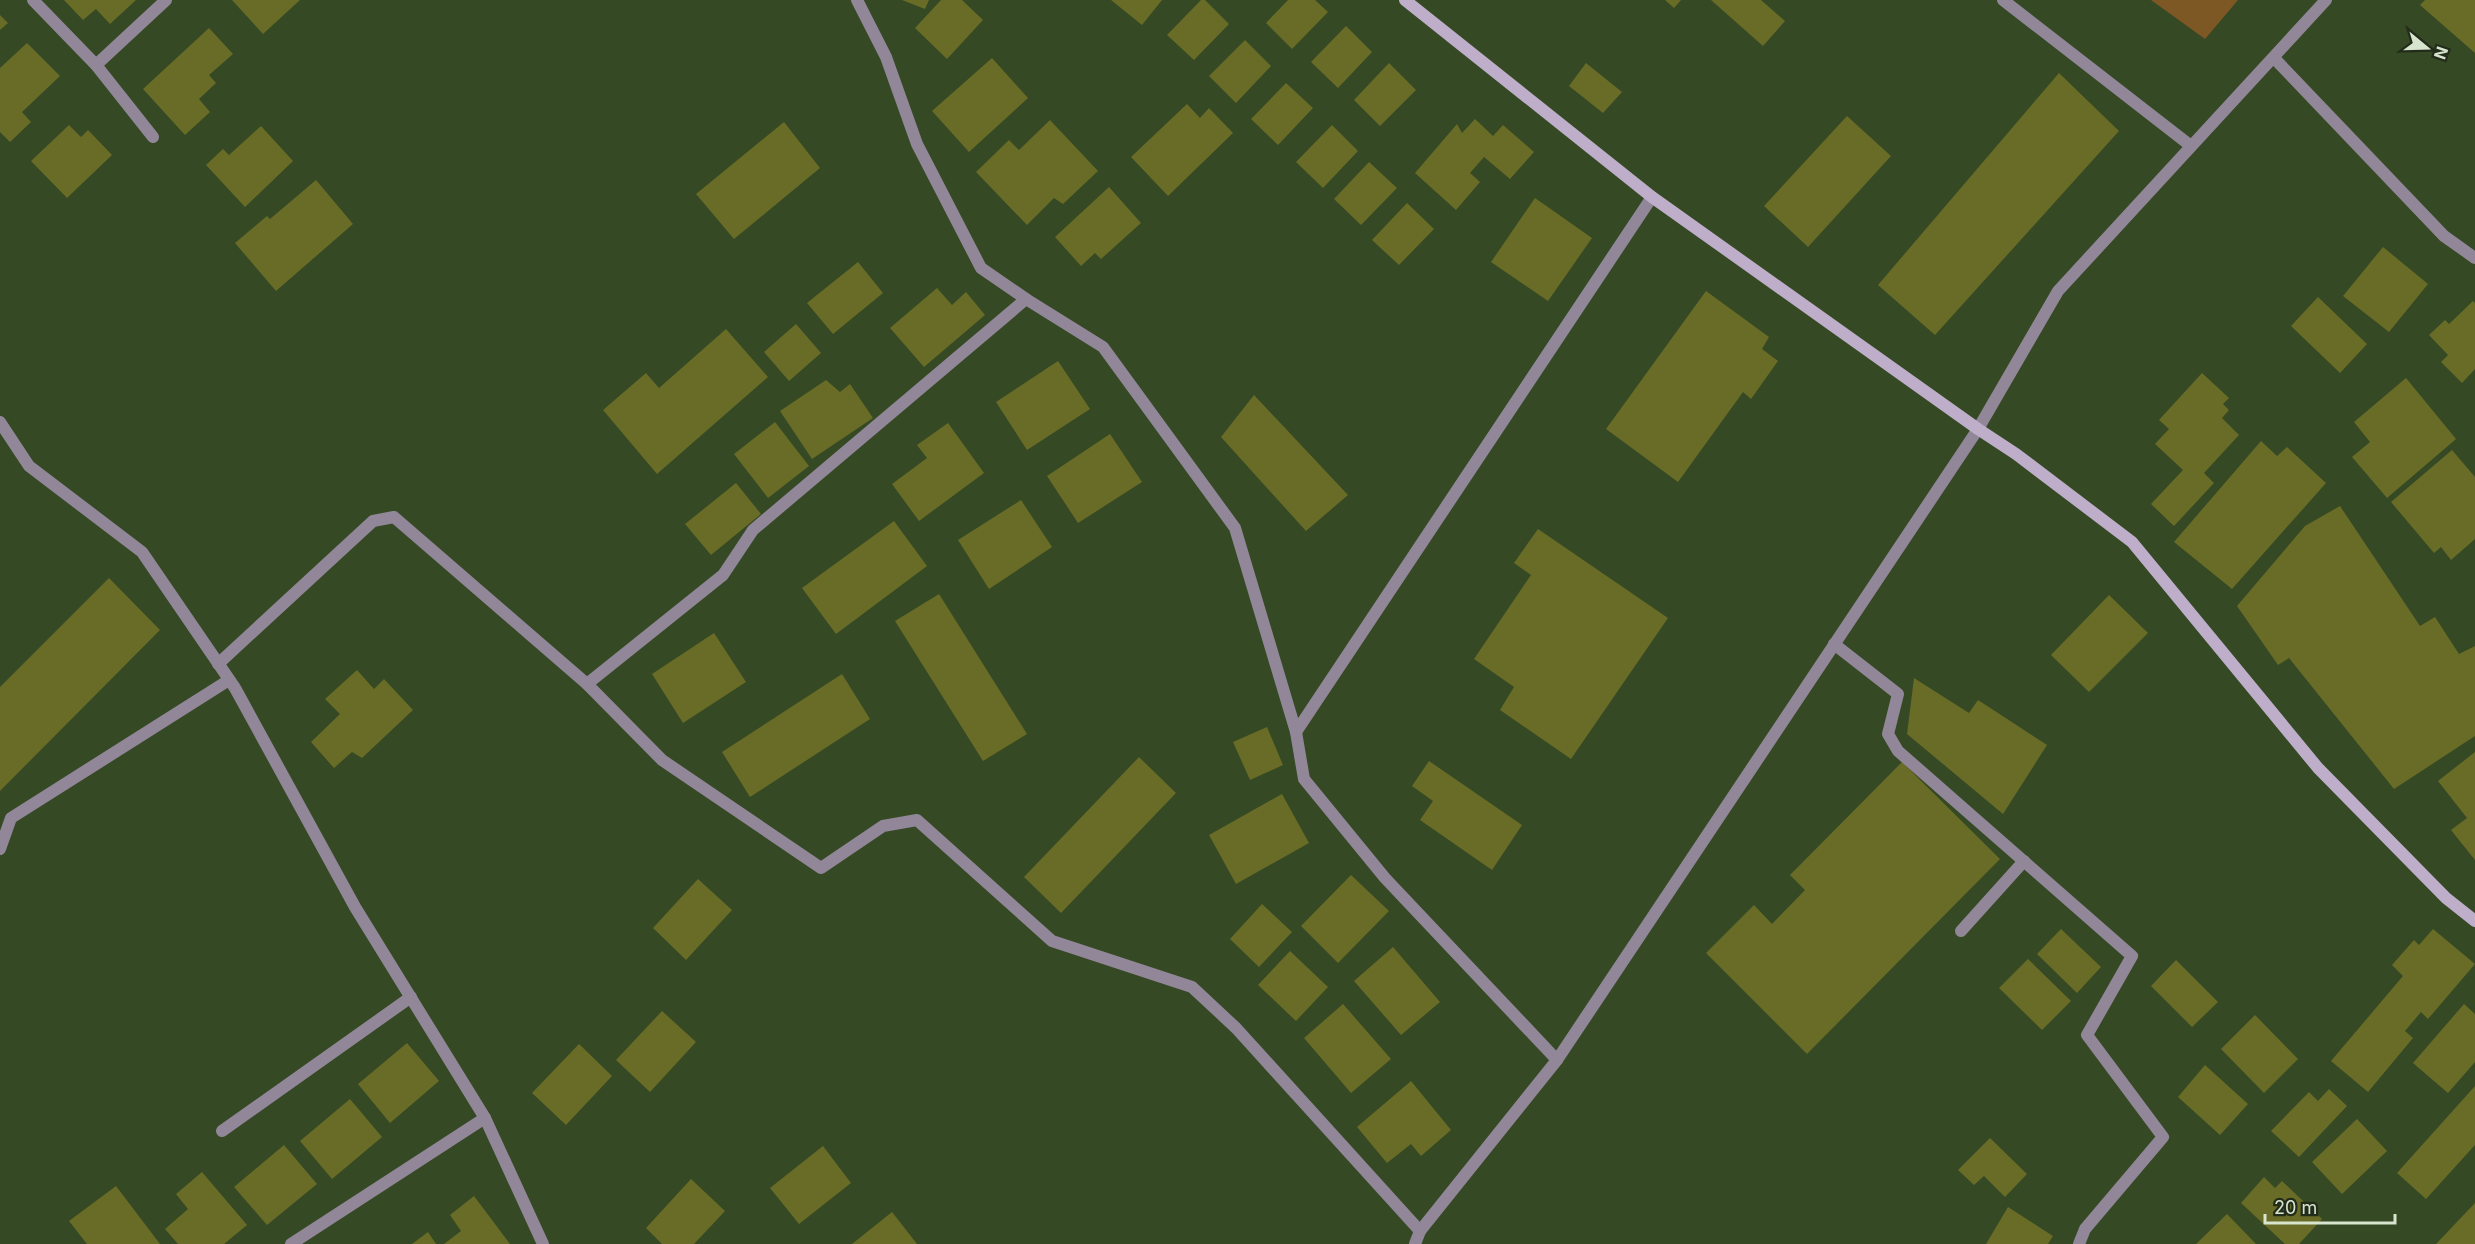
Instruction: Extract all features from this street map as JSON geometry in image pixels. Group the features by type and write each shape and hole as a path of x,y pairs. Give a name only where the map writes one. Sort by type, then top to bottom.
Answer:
{"street":[{"path":"33,0 96,65 153,137"},
{"path":"96,65 166,0"},
{"path":"857,0 886,57 917,144 981,268 1103,347 1235,528 1296,732 1304,779 1384,878 1557,1060"},
{"path":"1405,0 1652,197 2016,454 2132,542 2318,768 2446,898 2475,921"},
{"path":"2003,0 2191,146"},
{"path":"1415,1244 1420,1231 1557,1060 1978,429 2058,291 2326,0"},
{"path":"2274,58 2444,236 2475,258"},
{"path":"1296,732 1652,197"},
{"path":"587,684 723,576 753,530 1026,299"},
{"path":"0,422 29,466 142,552 229,680 355,907 485,1118 543,1244"},
{"path":"218,664 373,521 394,517 587,684 662,760 821,868 883,826 917,820 1052,941 1192,987 1236,1028 1420,1231"},
{"path":"1834,644 1898,694 1888,734 1898,751 2132,956 2086,1035 2163,1137 2085,1229 2079,1244"},
{"path":"0,849 11,818 229,680"},
{"path":"1961,931 2024,861"},
{"path":"222,1131 411,998"},
{"path":"291,1244 485,1118"}],"shaded area":[{"path":"2151,0 2238,0 2205,39"}],"building":[{"path":"64,0 136,0 110,24 96,9 83,20"},
{"path":"232,0 300,0 263,34"},
{"path":"902,0 929,0 925,9"},
{"path":"941,0 962,0 983,20 947,59 915,28"},
{"path":"1111,0 1162,0 1142,25"},
{"path":"1201,0 1205,0 1229,24 1194,60 1167,35"},
{"path":"1288,0 1315,0 1328,12 1292,49 1266,23"},
{"path":"1665,0 1681,0 1674,8"},
{"path":"1711,0 1761,0 1785,21 1763,46"},
{"path":"2425,0 2475,0 2475,53 2420,5"},
{"path":"0,15 8,23 0,30"},
{"path":"1346,26 1372,52 1338,88 1311,62"},
{"path":"209,28 233,54 209,75 216,83 199,99 210,112 185,135 143,89"},
{"path":"1245,40 1271,66 1236,103 1209,76"},
{"path":"27,43 60,76 22,112 31,122 10,142 0,132 0,68"},
{"path":"992,58 1028,98 969,152 932,111"},
{"path":"1389,63 1416,90 1380,126 1354,100"},
{"path":"1586,63 1622,92 1603,113 1569,86"},
{"path":"2059,73 2119,131 1935,335 1878,285"},
{"path":"1286,83 1313,108 1278,145 1251,119"},
{"path":"1187,104 1200,118 1209,108 1233,133 1168,196 1131,157"},
{"path":"1847,116 1891,156 1808,247 1764,206"},
{"path":"1475,119 1493,136 1503,125 1534,152 1510,179 1484,157 1470,173 1480,182 1456,210 1415,173 1457,124 1462,133"},
{"path":"1050,120 1098,171 1063,204 1054,198 1027,225 976,172 1009,140 1019,150"},
{"path":"784,122 820,168 734,239 696,194"},
{"path":"69,125 81,137 88,130 112,155 67,198 31,161"},
{"path":"1332,125 1358,151 1323,188 1296,162"},
{"path":"261,126 293,161 245,207 206,165 223,149 229,155"},
{"path":"1369,162 1397,188 1361,225 1334,199"},
{"path":"316,180 353,224 276,291 235,243 267,216 270,219"},
{"path":"1109,187 1141,223 1101,259 1095,253 1081,266 1055,237"},
{"path":"1535,198 1592,238 1548,301 1491,262"},
{"path":"1407,203 1434,229 1399,265 1372,240"},
{"path":"2383,247 2428,284 2389,332 2343,296"},
{"path":"858,262 883,293 833,334 807,303"},
{"path":"937,288 952,305 966,292 985,315 924,367 890,328"},
{"path":"1706,291 1769,337 1762,349 1778,361 1751,399 1743,392 1678,482 1606,429"},
{"path":"2318,297 2367,344 2340,373 2291,326"},
{"path":"2473,301 2475,303 2475,369 2462,383 2441,362 2448,355 2429,335 2445,320 2449,324"},
{"path":"796,324 821,353 789,381 764,352"},
{"path":"726,329 768,377 657,474 603,410 646,373 659,388"},
{"path":"1058,361 1090,409 1027,450 996,402"},
{"path":"2202,373 2229,398 2223,404 2229,410 2222,418 2239,435 2204,473 2214,483 2174,526 2151,504 2183,470 2155,444 2169,429 2159,420"},
{"path":"2406,378 2456,439 2387,498 2352,457 2370,442 2354,422"},
{"path":"826,380 840,392 850,384 873,418 812,459 780,411"},
{"path":"1254,395 1348,495 1306,531 1221,437"},
{"path":"775,422 809,466 768,498 734,454"},
{"path":"948,423 984,473 919,521 892,484 927,458 917,445"},
{"path":"1110,434 1142,482 1078,523 1047,476"},
{"path":"2261,441 2277,456 2287,447 2326,483 2232,589 2174,542"},
{"path":"2452,450 2475,477 2475,539 2451,560 2441,547 2434,553 2391,502"},
{"path":"736,483 761,514 711,555 685,524"},
{"path":"1021,500 1052,547 989,589 958,540"},
{"path":"2340,506 2420,626 2435,617 2459,654 2475,646 2475,736 2394,789 2289,658 2278,665 2237,606 2305,526"},
{"path":"894,521 927,566 836,634 802,588"},
{"path":"1538,529 1668,618 1571,759 1500,710 1514,687 1474,659 1531,575 1514,563"},
{"path":"109,578 160,630 0,791 0,687"},
{"path":"939,594 1027,734 983,761 895,621"},
{"path":"2109,595 2148,633 2089,692 2051,655"},
{"path":"714,633 746,682 683,723 652,674"},
{"path":"357,670 374,689 384,679 413,710 362,758 352,752 334,768 311,742 340,714 325,699"},
{"path":"842,674 870,719 750,797 722,752"},
{"path":"1914,678 1969,713 1978,700 2047,745 2003,814 1907,734"},
{"path":"1267,727 1283,765 1250,780 1233,742"},
{"path":"2475,752 2475,860 2451,830 2467,818 2438,781"},
{"path":"1139,757 1176,793 1061,913 1024,877"},
{"path":"1429,761 1522,825 1492,870 1420,820 1433,801 1412,786"},
{"path":"1902,762 2000,859 1807,1054 1706,953 1754,905 1772,924 1805,890 1790,875"},
{"path":"1282,794 1309,843 1236,884 1209,835"},
{"path":"1351,875 1389,911 1338,963 1301,926"},
{"path":"698,879 732,910 686,960 653,928"},
{"path":"1262,904 1292,932 1259,967 1230,939"},
{"path":"2061,929 2101,967 2077,993 2037,954"},
{"path":"2433,929 2475,964 2428,1019 2421,1012 2405,1031 2413,1038 2368,1092 2331,1061 2403,976 2392,965 2414,940 2419,945"},
{"path":"1393,947 1440,1002 1401,1035 1354,981"},
{"path":"1290,951 1328,987 1296,1021 1258,985"},
{"path":"2028,959 2071,1001 2042,1030 1999,988"},
{"path":"2176,960 2218,1002 2192,1027 2151,986"},
{"path":"1343,1004 1391,1059 1351,1093 1304,1038"},
{"path":"2464,1004 2475,1014 2475,1062 2448,1093 2413,1063"},
{"path":"662,1011 696,1042 650,1092 616,1060"},
{"path":"2255,1015 2298,1059 2264,1093 2221,1049"},
{"path":"407,1043 439,1081 390,1123 358,1084"},
{"path":"579,1044 612,1076 566,1125 532,1093"},
{"path":"2205,1065 2248,1104 2220,1135 2178,1097"},
{"path":"1411,1081 1451,1130 1421,1156 1411,1144 1387,1163 1357,1127"},
{"path":"2475,1086 2475,1145 2426,1199 2397,1173"},
{"path":"2329,1089 2347,1106 2299,1157 2271,1131 2309,1092 2318,1101"},
{"path":"350,1099 382,1137 332,1179 300,1141"},
{"path":"2357,1119 2387,1151 2342,1194 2312,1162"},
{"path":"1990,1138 2027,1174 2005,1197 1984,1176 1974,1185 1958,1170"},
{"path":"284,1145 317,1184 267,1225 234,1187"},
{"path":"823,1146 851,1183 799,1224 770,1188"},
{"path":"202,1172 247,1225 224,1244 178,1244 165,1229 188,1209 176,1194"},
{"path":"2264,1177 2275,1188 2282,1181 2322,1219 2299,1244 2285,1244 2241,1203"},
{"path":"691,1179 725,1211 694,1244 662,1244 646,1228"},
{"path":"116,1186 160,1244 87,1244 69,1221"},
{"path":"474,1196 510,1244 444,1244 461,1231 450,1215"},
{"path":"2475,1203 2475,1244 2436,1244"},
{"path":"2008,1207 2053,1236 2048,1244 1986,1244"},
{"path":"892,1212 917,1244 852,1244"},
{"path":"2227,1214 2256,1244 2196,1244"},
{"path":"428,1232 436,1244 412,1244"}]}
